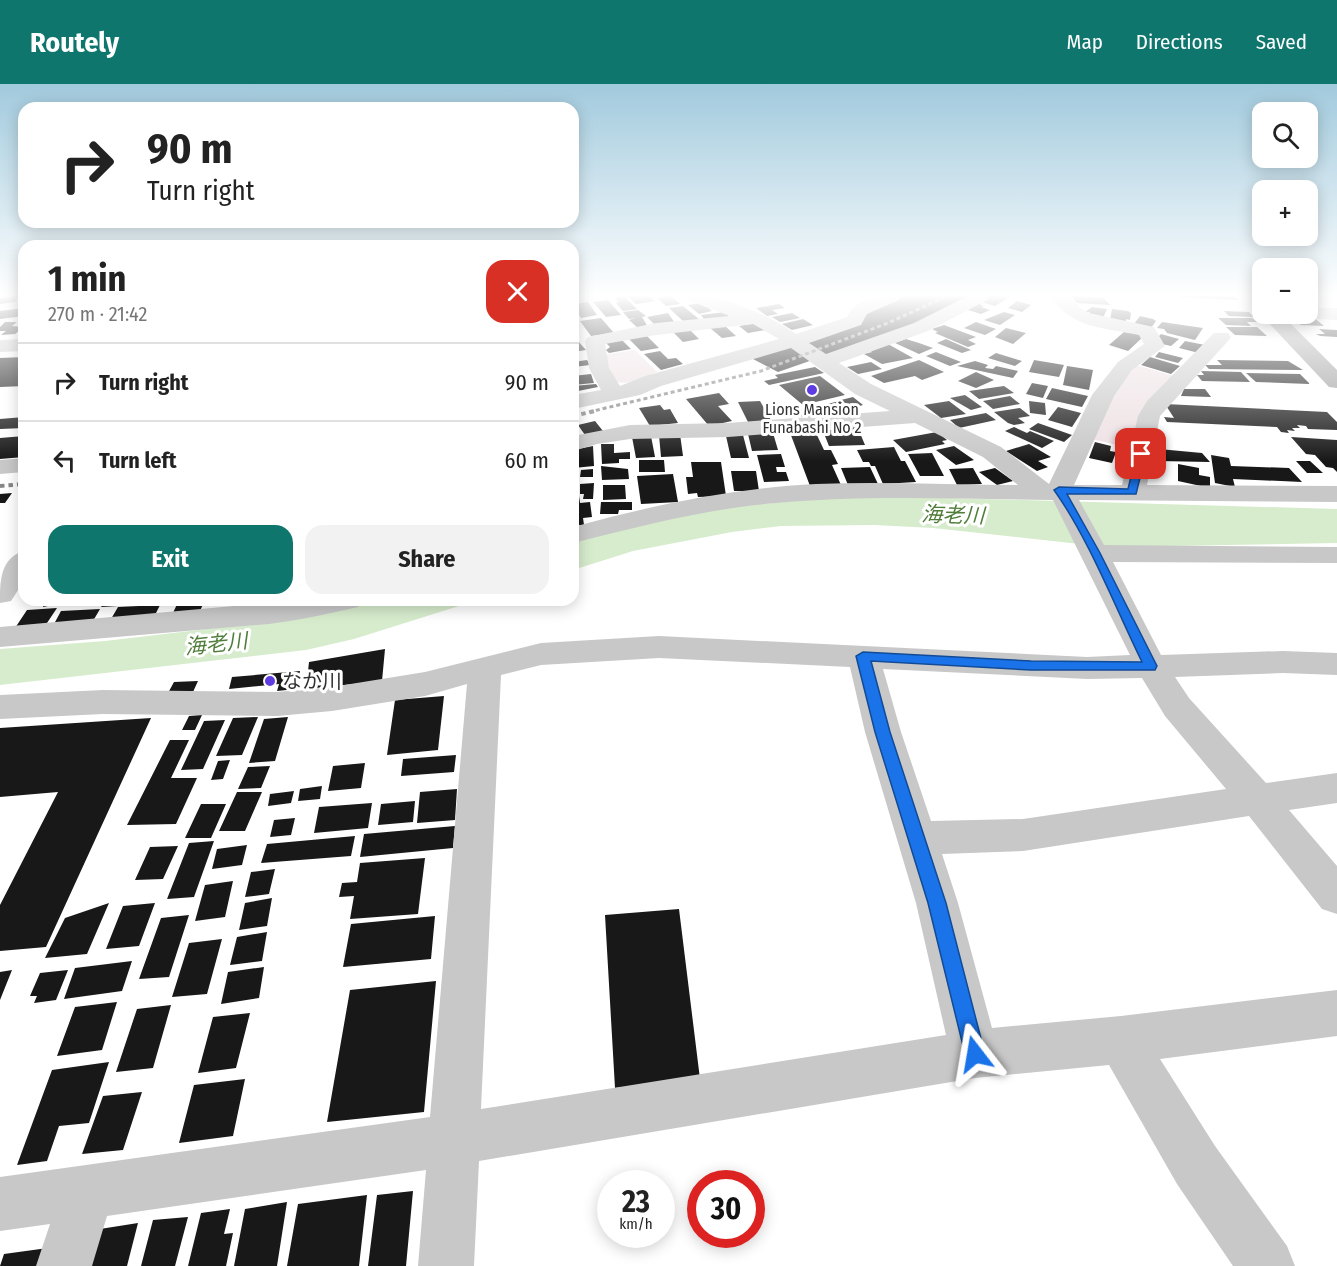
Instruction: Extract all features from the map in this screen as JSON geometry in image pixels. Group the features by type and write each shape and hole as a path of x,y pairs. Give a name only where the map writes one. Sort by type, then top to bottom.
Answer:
{"highway":[{"path":"1308,351 1337,381"}],"street":[{"path":"593,351 590,369 614,394"},
{"path":"682,351 701,368"},
{"path":"579,401 614,394 760,351"},
{"path":"810,351 863,389 992,452 1056,494 1092,549 1151,666 1177,707 1337,896"},
{"path":"825,361 853,351"},
{"path":"1056,494 1102,395 1125,366 1147,351"},
{"path":"1174,351 1200,358"},
{"path":"1133,492 1149,416 1155,406 1207,351"},
{"path":"579,442 589,438 640,432 780,428 807,423 921,416"},
{"path":"0,467 18,466"},
{"path":"579,533 663,511 711,503 813,492 1337,494"},
{"path":"1092,549 1337,555"},
{"path":"0,594 18,568"},
{"path":"0,637 268,614 320,606"},
{"path":"0,707 103,702 277,704 332,699 413,686 541,654 606,648 659,647 1065,667 1283,662 1337,664"},
{"path":"863,656 883,732 937,903 975,1054"},
{"path":"446,1266 452,1140 484,669"},
{"path":"916,838 1023,835 1337,788"},
{"path":"0,1204 452,1140 975,1054 1121,1040 1337,1013"},
{"path":"1121,1040 1196,1165 1267,1266"},
{"path":"64,1266 88,1191"}],"shaded area":[{"path":"636,351 657,372 631,382 615,381 603,355"},
{"path":"1136,365 1174,376 1135,449 1091,439 1111,396"}],"water":[{"name":"海老川","path":"917,497 1337,509 1337,543 1107,547 933,528 874,525 781,526 732,532 633,551 579,568 579,540 715,509 815,499"},
{"name":"海老川","path":"343,606 459,606 354,639 306,650 0,685 0,649 105,641 267,622"}],"building":[{"path":"660,351 668,359 676,358 683,364 661,370 644,354"},
{"path":"768,351 838,351 778,372 751,358"},
{"path":"901,351 913,358 882,364 864,354"},
{"path":"936,352 961,362 950,366 926,356"},
{"path":"1159,352 1183,358 1178,363 1155,357"},
{"path":"996,353 1022,361 1015,366 988,358"},
{"path":"18,357 18,386 0,387 0,358"},
{"path":"1150,357 1180,366 1171,374 1141,365"},
{"path":"587,360 590,365 579,366 579,361"},
{"path":"919,360 944,372 922,380 915,376 884,383 871,376"},
{"path":"1034,360 1064,365 1059,377 1029,372"},
{"path":"1217,360 1288,361 1303,370 1209,369 1205,365 1222,365"},
{"path":"975,361 988,365 985,368 993,369 996,366 1018,371 1013,378 957,366"},
{"path":"871,362 882,369 858,374 847,367"},
{"path":"1067,366 1093,370 1089,390 1063,385"},
{"path":"815,367 824,373 769,385 764,381 778,378 775,375"},
{"path":"1201,371 1241,372 1250,382 1202,381 1197,375 1204,375"},
{"path":"976,372 994,380 976,388 958,381"},
{"path":"1246,373 1300,374 1310,384 1256,382"},
{"path":"591,374 594,383 579,384 579,375"},
{"name":"Lions Mansion Funabashi No 2","path":"820,376 845,395 803,405 779,385"},
{"path":"1032,383 1048,386 1043,398 1026,394"},
{"path":"596,384 598,387 579,391 579,385"},
{"path":"1004,386 1014,393 979,399 969,391"},
{"path":"1052,388 1088,396 1082,407 1046,399"},
{"path":"1184,389 1205,389 1211,397 1181,396"},
{"path":"719,393 729,404 718,406 732,421 709,426 686,399"},
{"path":"965,395 982,407 971,410 950,398"},
{"path":"1010,396 1020,404 993,409 983,401"},
{"path":"853,397 863,405 852,408 841,400"},
{"path":"760,401 772,422 749,424 738,402"},
{"path":"840,401 854,412 804,418 798,414 804,412 801,410"},
{"path":"949,401 966,414 941,418 924,405"},
{"path":"1029,401 1045,403 1046,415 1030,413"},
{"path":"1165,404 1327,412 1337,422 1337,430 1308,429 1306,426 1297,425 1300,428 1292,428 1295,431 1287,430 1289,433 1281,432 1277,427 1167,422 1164,417 1174,418"},
{"path":"660,405 664,410 670,409 678,423 650,426 639,408"},
{"path":"1058,407 1081,413 1072,427 1048,420"},
{"path":"1020,408 1030,416 1018,418 1025,423 1014,425 994,412"},
{"path":"986,413 996,420 959,428 950,420"},
{"path":"18,418 18,428 0,429 0,419"},
{"path":"595,421 603,431 585,435 579,425"},
{"path":"1038,423 1072,435 1064,442 1029,429"},
{"path":"857,426 865,445 829,446 823,431"},
{"path":"1014,427 1054,441 1042,448 1005,431"},
{"path":"789,430 807,430 808,433 816,433 824,450 831,450 838,464 832,465 841,485 810,486"},
{"path":"937,432 947,440 942,441 945,444 906,452 893,440"},
{"path":"773,433 778,450 752,451 748,434"},
{"path":"680,434 683,456 661,457 659,435"},
{"path":"743,435 749,458 731,458 726,436"},
{"path":"18,436 18,458 0,459 0,438"},
{"path":"651,436 655,457 636,458 632,437"},
{"path":"1291,437 1337,440 1337,472 1333,468 1326,467 1315,455 1306,454"},
{"path":"1095,442 1111,446 1110,451 1116,452 1112,463 1089,458"},
{"path":"601,444 614,444 614,453 630,452 630,459 619,459 619,463 602,464"},
{"path":"1029,444 1051,457 1038,461 1048,467 1037,471 1006,451"},
{"path":"593,446 594,466 579,467 579,449"},
{"path":"954,446 974,460 956,465 936,450"},
{"path":"894,447 901,461 905,461 916,482 883,484 875,466 871,466 869,462 863,462 857,450"},
{"path":"1159,449 1202,453 1210,462 1159,461 1153,452 1161,453"},
{"path":"932,453 944,476 920,476 908,454"},
{"path":"781,454 785,467 776,467 777,472 786,472 789,481 764,482 757,455"},
{"path":"1211,455 1229,458 1231,466 1289,468 1302,482 1233,479 1235,487 1215,483"},
{"path":"639,460 664,460 665,472 639,472"},
{"path":"1296,461 1310,461 1323,473 1307,473"},
{"path":"691,462 721,462 726,496 698,497 697,493 688,494 686,477 693,477"},
{"path":"1178,464 1199,468 1199,475 1210,477 1210,488 1178,481"},
{"path":"601,466 628,469 629,479 602,480"},
{"path":"870,467 878,484 848,485 841,468"},
{"path":"973,468 982,484 957,485 949,469"},
{"path":"995,468 1013,481 997,485 979,472"},
{"path":"593,469 593,477 580,477 581,470"},
{"path":"731,471 756,471 759,491 734,491"},
{"path":"673,474 678,502 641,504 637,476"},
{"path":"594,483 593,499 583,499 584,494 580,494 580,484"},
{"path":"603,485 625,485 626,499 603,500"},
{"path":"12,493 5,503 0,503 0,494"},
{"path":"579,496 580,503 590,502 592,517 583,518 584,525 579,525"},
{"path":"601,502 632,502 632,510 619,510 618,514 600,514"},
{"path":"160,606 154,617 111,619 118,607"},
{"path":"176,606 202,606 199,613 172,615"},
{"path":"242,606 262,606 262,608 241,609"},
{"path":"57,608 45,626 15,628 27,610"},
{"path":"100,609 93,621 54,624 61,611"},
{"path":"385,649 382,681 306,689 309,662"},
{"path":"300,671 296,689 277,691 279,684 229,689 232,677"},
{"path":"198,681 193,692 168,693 174,682"},
{"path":"444,696 438,750 387,755 395,700"},
{"path":"202,715 195,730 182,730 189,716"},
{"path":"258,717 242,755 216,756 233,718"},
{"path":"288,717 275,761 249,763 264,719"},
{"path":"151,718 46,947 0,951 0,905 58,792 0,797 0,728"},
{"path":"225,720 203,769 181,770 204,721"},
{"path":"170,740 189,740 171,778 197,778 176,824 127,825"},
{"path":"456,755 454,772 401,776 403,759"},
{"path":"230,760 223,779 211,780 218,761"},
{"path":"365,763 361,788 328,791 333,766"},
{"path":"270,766 261,788 238,789 248,767"},
{"path":"322,786 320,799 298,801 300,789"},
{"path":"457,789 455,820 417,823 420,792"},
{"path":"294,791 291,803 268,806 270,794"},
{"path":"237,792 262,792 245,831 219,831"},
{"path":"415,801 413,822 378,825 381,804"},
{"path":"372,803 368,828 314,833 319,807"},
{"path":"201,804 226,804 211,838 185,838"},
{"path":"295,818 291,835 270,837 274,820"},
{"path":"455,826 453,848 360,857 364,834"},
{"path":"355,836 351,856 261,863 267,844"},
{"path":"214,841 194,897 167,899 189,843"},
{"path":"247,845 242,865 212,869 217,849"},
{"path":"178,846 163,879 135,880 150,847"},
{"path":"425,858 418,914 350,919 354,896 339,897 342,883 357,882 360,863"},
{"path":"275,869 269,894 245,897 251,872"},
{"path":"233,881 225,917 195,921 205,885"},
{"path":"272,898 267,926 239,930 245,903"},
{"path":"109,903 87,954 45,958 65,918"},
{"path":"155,903 139,946 106,949 123,906"},
{"path":"679,909 700,1079 615,1088 605,915"},
{"path":"189,915 169,977 139,979 161,918"},
{"path":"435,916 431,959 343,967 351,924"},
{"path":"267,932 262,961 230,965 237,937"},
{"path":"222,939 207,994 172,997 189,943"},
{"path":"132,961 122,991 64,999 75,968"},
{"path":"264,967 259,998 221,1004 228,972"},
{"path":"12,970 0,1000 0,972"},
{"path":"68,970 56,1000 34,1003 37,996 30,996 40,973"},
{"path":"436,981 424,1112 327,1122 350,990"},
{"path":"117,1002 102,1050 57,1056 75,1007"},
{"path":"171,1005 153,1068 116,1072 137,1009"},
{"path":"250,1013 236,1068 198,1073 213,1017"},
{"path":"109,1062 89,1123 59,1126 47,1161 17,1165 52,1070"},
{"path":"245,1079 233,1136 179,1143 194,1085"},
{"path":"142,1092 123,1150 82,1154 103,1096"},
{"path":"413,1191 406,1266 368,1266 377,1195"},
{"path":"367,1195 359,1266 287,1266 298,1204"},
{"path":"287,1202 277,1266 234,1266 245,1209"},
{"path":"230,1209 224,1234 233,1233 226,1266 188,1266 201,1213"},
{"path":"188,1217 175,1266 141,1266 153,1220"},
{"path":"138,1223 127,1266 88,1266 100,1229"},
{"path":"55,1247 49,1266 0,1266 4,1254"}],"railway":[{"path":"589,412 761,371 813,351"},
{"path":"579,415 595,411"},
{"path":"0,486 18,484"}],"place":[{"name":"Lions Mansion Funabashi No 2","path":"812,390"},
{"name":"なか川","path":"270,681"}],"route":[{"path":"975,1054 937,903 883,732 863,656 1087,668 1151,666 1095,553 1059,490 1133,492 1141,454"}]}
